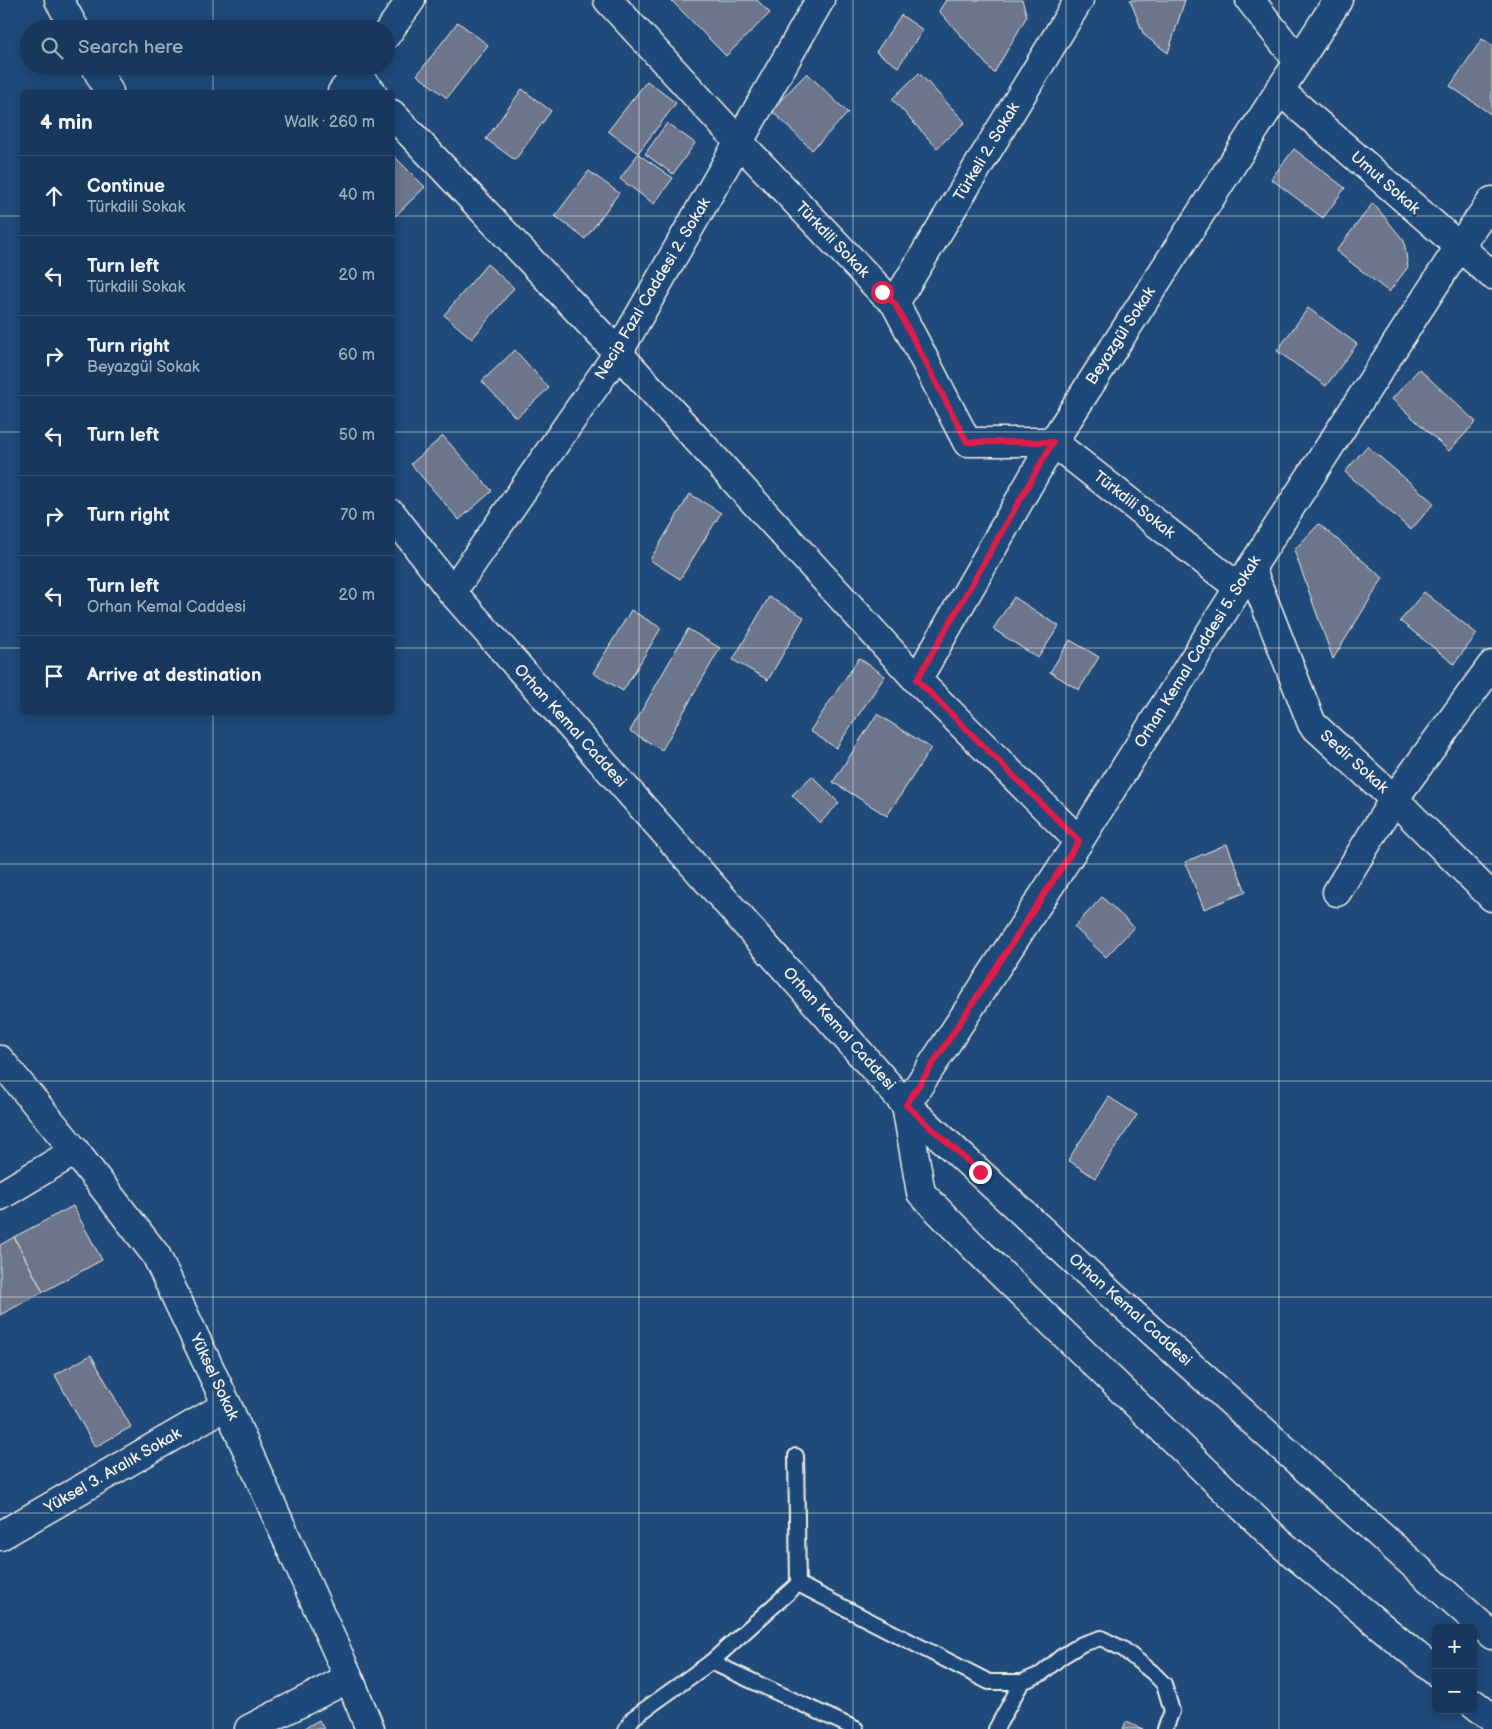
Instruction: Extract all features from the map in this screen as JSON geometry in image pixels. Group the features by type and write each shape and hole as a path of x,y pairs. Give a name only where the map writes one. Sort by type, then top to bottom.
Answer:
{"street":[{"path":"59,0 70,20"},
{"path":"395,22 411,0"},
{"name":"Türkdili Sokak","path":"608,0 739,142 895,304 967,442 1053,442 1245,578"},
{"name":"Necip Fazıl Caddesi 2. Sokak","path":"452,592 618,353 820,0"},
{"name":"Türkeli 2. Sokak","path":"895,304 1079,0"},
{"path":"1250,0 1298,61"},
{"name":"Beyazgül Sokak","path":"917,680 1053,442 1338,0"},
{"path":"100,75 108,90"},
{"name":"Umut Sokak","path":"1279,90 1492,275"},
{"path":"395,117 618,353 917,680 1079,841"},
{"name":"Orhan Kemal Caddesi 5. Sokak","path":"906,1105 1079,841 1245,578 1459,247 1492,201"},
{"name":"Orhan Kemal Caddesi","path":"395,518 452,592 906,1105 1115,1298 1492,1635"},
{"name":"Sedir Sokak","path":"1245,578 1312,724 1394,799 1492,897"},
{"path":"1337,892 1394,799 1492,665"},
{"name":"Yüksel Sokak","path":"0,1060 156,1254 227,1405 370,1729"},
{"path":"906,1105 921,1193 976,1250 1278,1541 1432,1669"},
{"path":"0,1196 75,1151"},
{"name":"Yüksel 3. Aralık Sokak","path":"0,1536 227,1405"},
{"path":"249,1729 349,1678"},
{"path":"1477,1705 1492,1718"}],"lane":[{"path":"626,1729 633,1718 711,1662 798,1584 796,1456"},
{"path":"798,1584 989,1682 1022,1682 1041,1674 1061,1657 1082,1644 1101,1638 1124,1649 1164,1684 1172,1712 1165,1729"},
{"path":"711,1662 856,1729"},
{"path":"996,1729 1022,1682"}],"building":[{"path":"671,0 757,0 770,13 726,56"},
{"path":"946,0 1022,0 1027,16 994,73 939,11"},
{"path":"1130,0 1185,0 1168,53 1144,35"},
{"path":"901,15 923,30 898,67 876,52"},
{"path":"458,22 488,45 447,98 417,75"},
{"path":"1482,39 1492,45 1492,115 1450,86"},
{"path":"807,73 848,113 812,150 771,110"},
{"path":"919,73 965,122 937,148 892,99"},
{"path":"647,81 676,103 638,153 608,131"},
{"path":"522,89 551,111 515,160 486,139"},
{"path":"667,123 695,143 673,174 645,154"},
{"path":"1294,149 1345,188 1323,218 1271,179"},
{"path":"638,154 673,178 654,204 620,179"},
{"path":"395,157 425,187 395,216"},
{"path":"589,171 619,193 585,239 555,216"},
{"path":"1373,203 1404,241 1408,267 1389,292 1336,251"},
{"path":"487,264 514,288 472,339 444,315"},
{"path":"1308,308 1357,344 1326,386 1277,351"},
{"path":"515,350 549,388 516,418 482,381"},
{"path":"1419,369 1476,422 1449,451 1392,399"},
{"path":"443,436 492,491 459,520 411,464"},
{"path":"1367,446 1434,503 1411,530 1345,472"},
{"path":"690,494 721,513 680,579 650,560"},
{"path":"1319,524 1383,578 1333,659 1294,550"},
{"path":"1424,592 1477,634 1454,664 1400,621"},
{"path":"769,597 804,617 768,680 733,660"},
{"path":"1014,597 1059,626 1038,658 993,629"},
{"path":"631,610 661,628 623,691 593,673"},
{"path":"688,629 720,648 662,750 630,731"},
{"path":"1070,640 1099,657 1079,690 1050,672"},
{"path":"859,658 885,676 836,748 810,731"},
{"path":"877,714 931,748 887,816 833,782"},
{"path":"812,776 839,803 820,823 792,795"},
{"path":"1227,844 1246,892 1204,909 1185,862"},
{"path":"1102,897 1134,927 1106,957 1074,927"},
{"path":"1109,1097 1137,1115 1095,1178 1068,1160"},
{"path":"73,1206 102,1260 43,1292 14,1237"},
{"path":"14,1237 43,1292 0,1315 0,1245"},
{"path":"91,1355 131,1427 95,1447 55,1375"},
{"path":"319,1720 324,1729 303,1729"},
{"path":"1126,1722 1143,1729 1123,1729"}],"route":[{"path":"882,292 895,304 967,442 1053,442 917,680 1079,841 906,1105 980,1172"}]}
